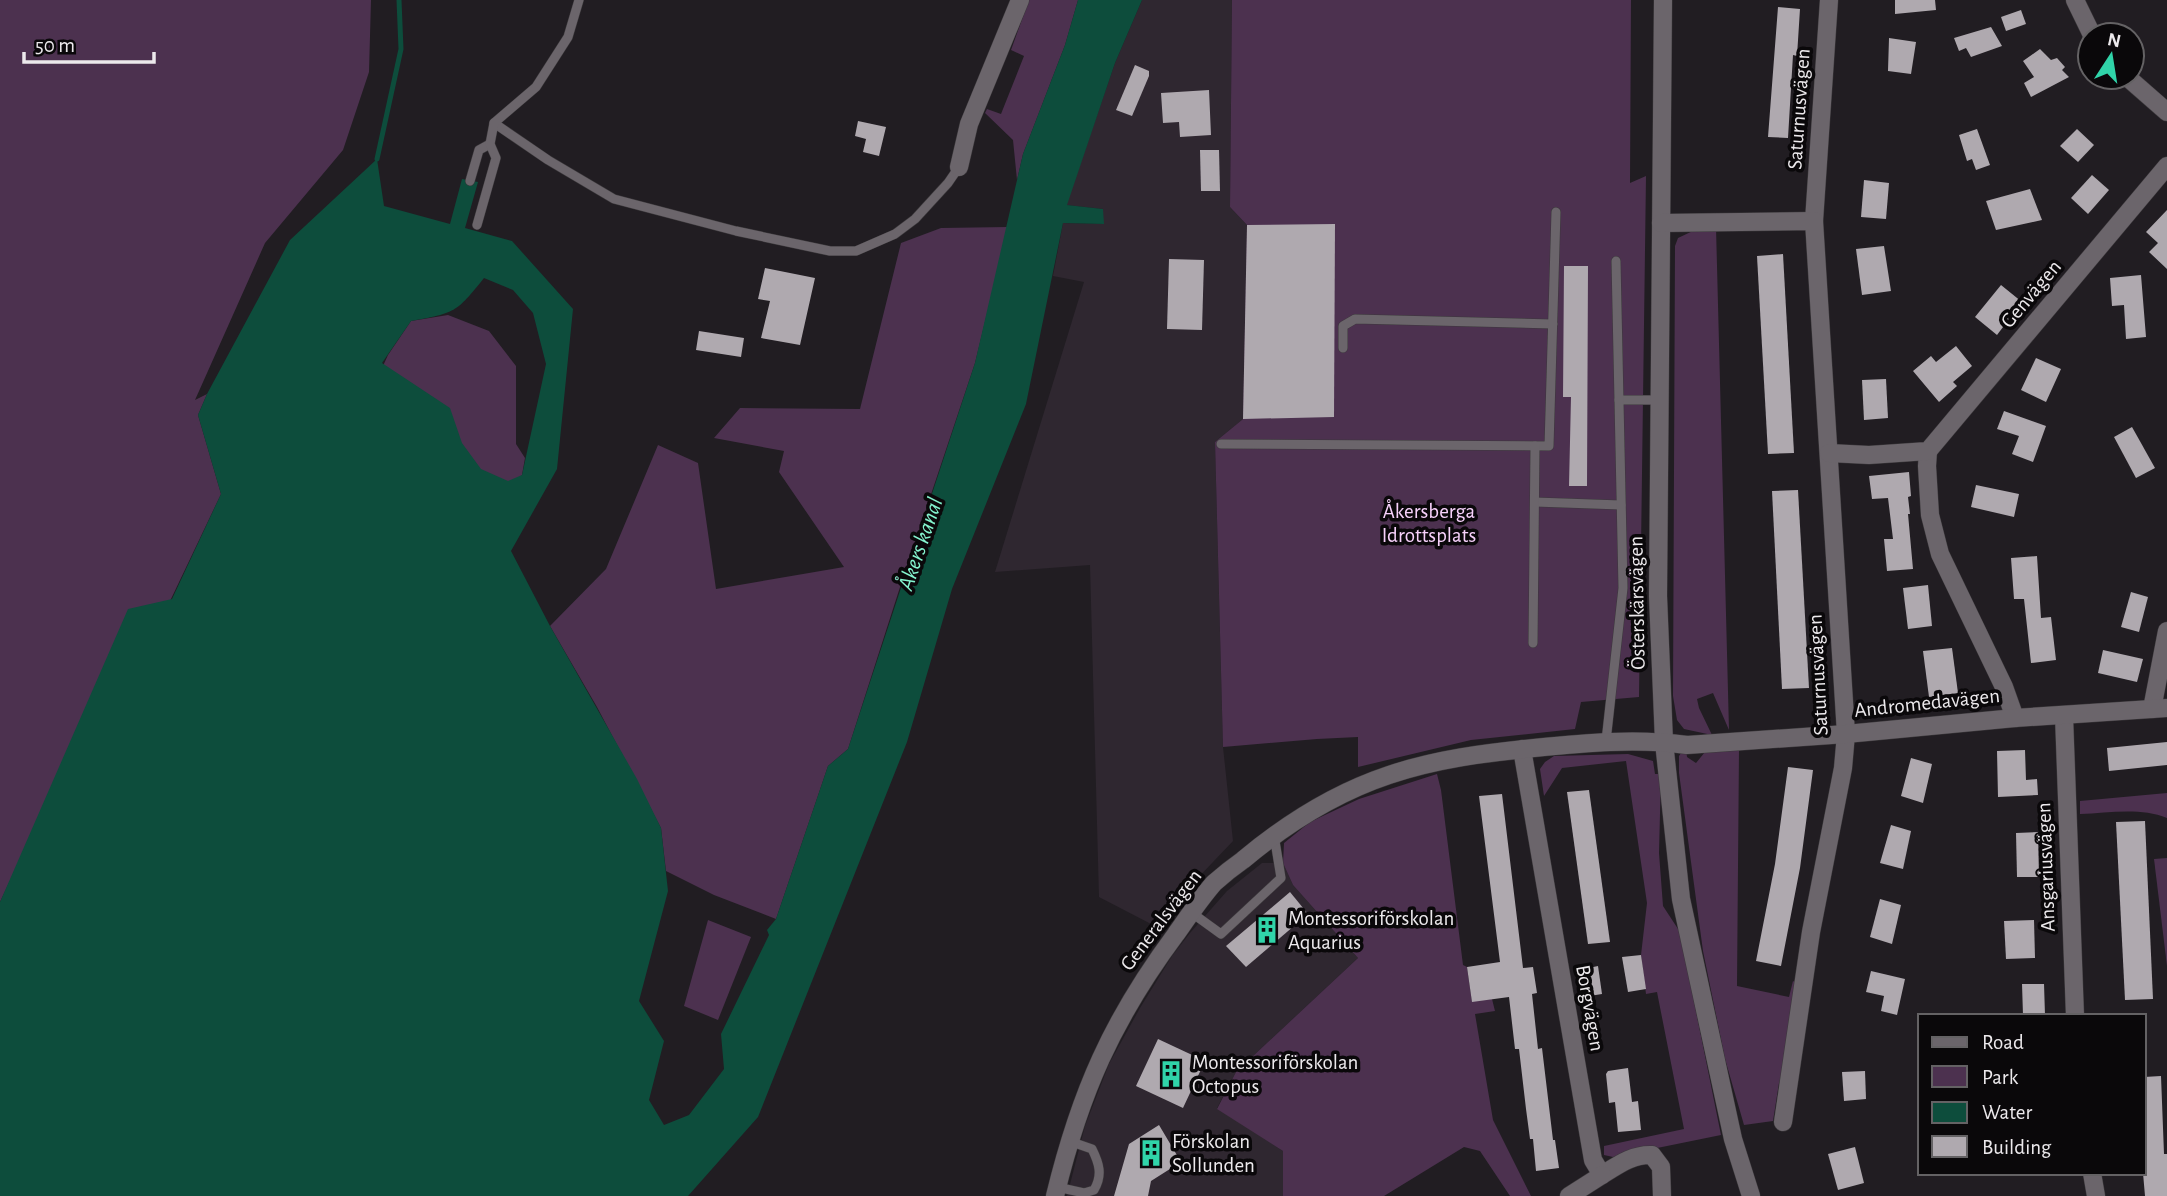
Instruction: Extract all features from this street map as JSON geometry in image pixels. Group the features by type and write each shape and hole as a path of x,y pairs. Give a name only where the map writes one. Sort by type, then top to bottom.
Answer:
{"street":[{"path":"959,167 969,124 1020,0"},
{"name":"Österskärsvägen","path":"1663,0 1658,596 1664,742 1681,899 1733,1139 1751,1196"},
{"name":"Saturnusvägen","path":"1783,1122 1811,932 1843,768 1846,734 1814,220 1829,0"},
{"path":"2075,0 2085,21"},
{"path":"2143,91 2167,112"},
{"name":"Genvägen","path":"1928,451 2167,166"},
{"path":"1661,223 1814,220"},
{"path":"1829,453 1869,455 1928,451 1930,515 1940,554 2004,687 2015,718"},
{"name":"Andromedavägen","path":"1664,742 1687,744 1846,734 2015,718 2160,709 2167,631"},
{"name":"Ansgariusvägen","path":"2064,716 2076,1014"},
{"name":"Generalsvägen","path":"1056,1191 1069,1141 1092,1076 1114,1028 1143,978 1215,882 1274,835 1300,817 1342,795 1387,776 1443,761 1522,749 1606,741 1664,742"},
{"name":"Borgvägen","path":"1522,749 1592,1160 1602,1175"},
{"path":"1569,1196 1641,1154 1652,1155 1661,1167 1662,1196"},
{"path":"2092,1175 2096,1196"}],"lane":[{"path":"477,225 496,158 490,144 494,123 536,87 568,37 579,0"},
{"path":"494,123 548,160 614,199 736,231 830,251 856,251 895,234 915,219 959,167"},
{"path":"470,181 479,150 490,144"},
{"path":"1221,444 1549,446 1556,212"},
{"path":"1606,741 1623,588 1616,261"},
{"path":"1343,348 1343,326 1354,319 1553,324"},
{"path":"1619,400 1658,400"},
{"path":"1533,643 1535,446"},
{"path":"1535,502 1621,505"},
{"path":"1192,913 1221,934 1281,878 1274,835"},
{"path":"1056,1191 1084,1194 1094,1190 1098,1184 1099,1164 1091,1149 1069,1141"}],"shaded area":[{"path":"1142,0 1232,0 1230,207 1247,225 1243,419 1215,442 1223,747 1233,841 1153,925 1099,897 1090,565 995,572 1084,282 1053,276 1063,223 1103,224 1103,209 1066,205 1115,63"},
{"path":"1262,863 1283,863 1293,885 1358,958 1236,1072 1217,1108 1283,1151 1283,1196 1067,1196 1085,1126 1109,1064 1140,1008 1172,956 1190,933 1227,891"}],"green space":[{"path":"0,0 371,0 369,72 343,150 265,243 195,400 207,394 198,415 221,494 171,599 16,868 0,902"},
{"path":"1029,0 1078,0 1065,45 1023,154 1017,180 1013,140 985,113 987,109 1001,114 1024,56 1011,50"},
{"name":"Åkersberga Idrottsplats","path":"1232,0 1631,0 1630,183 1646,176 1639,697 1581,702 1575,729 1471,740 1358,767 1358,737 1223,747 1215,442 1243,419 1247,225 1230,207"},
{"path":"1008,227 975,363 848,749 828,766 776,919 714,895 666,871 661,828 597,707 550,626 606,569 658,445 698,463 716,589 844,567 779,472 784,451 714,438 740,408 860,409 901,243 941,228"},
{"path":"1716,227 1729,730 1713,693 1697,699 1712,735 1684,729 1677,720 1673,696 1675,246 1678,238 1697,229"},
{"path":"448,315 489,331 516,366 516,444 525,458 522,475 509,491 357,423 388,355 411,321"},
{"path":"1686,749 1687,757 1696,763 1705,752 1739,750 1737,986 1789,997 1793,981 1796,983 1787,1068 1779,1083 1773,1121 1744,1125 1725,1059 1703,951 1679,773 1679,756"},
{"path":"1628,754 1653,761 1655,774 1661,774 1659,853 1663,906 1680,932 1721,1135 1613,1157 1604,1155 1604,1146 1684,1129 1657,992 1646,994 1641,955 1647,903 1626,761 1562,768 1544,796 1540,769 1554,756"},
{"path":"1437,774 1463,965 1467,967 1472,1001 1492,999 1495,1011 1475,1014 1493,1120 1531,1196 1510,1196 1480,1151 1464,1147 1384,1196 1283,1196 1283,1151 1217,1109 1236,1072 1358,958 1293,885 1283,863 1284,843 1310,822 1359,799"},
{"path":"2167,793 2167,818 2135,812 2080,814 2080,801"},
{"path":"2167,858 2167,966 2154,859"},
{"path":"708,920 751,937 718,1020 684,1006"}],"water":[{"name":"Åkers kanal","path":"1078,0 1142,0 1115,63 1067,205 1103,209 1104,224 1063,223 1026,404 952,589 907,742 758,1117 688,1196 0,1196 0,902 128,609 172,599 221,494 198,415 207,394 290,240 377,159 384,206 450,224 462,179 478,182 465,228 512,241 573,309 557,469 511,551 550,626 637,779 661,828 668,891 639,1001 664,1041 649,1100 664,1125 689,1115 724,1069 721,1034 769,935 767,930 776,919 828,766 848,749 975,363 1023,154 1065,45","holes":["484,278 513,290 533,313 546,364 522,475 508,481 481,469 462,443 450,408 382,363 411,321 453,310"]}],"building":[{"path":"1895,0 1935,0 1936,10 1895,14"},
{"path":"1778,7 1800,9 1797,56 1793,55 1788,138 1768,137"},
{"path":"2021,10 2026,24 2006,31 2001,17"},
{"path":"1991,27 2002,46 1971,57 1966,48 1959,51 1954,38"},
{"path":"1889,38 1916,42 1911,74 1888,71"},
{"path":"2040,49 2051,60 2057,58 2065,67 2062,70 2069,77 2031,97 2024,83 2034,77 2023,61"},
{"path":"1135,65 1149,71 1149,76 1132,116 1116,110"},
{"path":"1209,90 1211,135 1180,137 1179,122 1163,123 1161,93"},
{"path":"858,121 886,127 879,156 863,152 866,139 855,136"},
{"path":"1977,129 1990,165 1976,170 1972,159 1967,161 1959,135"},
{"path":"2077,129 2094,145 2078,162 2060,146"},
{"path":"1200,150 1219,150 1220,191 1201,191"},
{"path":"2092,175 2109,190 2088,214 2071,198"},
{"path":"1864,180 1889,183 1886,219 1861,217"},
{"path":"2030,189 2042,220 1996,230 1986,201"},
{"path":"2167,210 2167,269 2149,252 2158,243 2146,232"},
{"path":"1335,224 1334,417 1243,419 1247,225"},
{"path":"1884,246 1891,291 1862,295 1856,249"},
{"path":"1783,254 1794,453 1768,454 1757,256"},
{"path":"1169,259 1204,260 1202,330 1167,329"},
{"path":"1564,266 1588,266 1587,486 1569,486 1571,397 1563,397"},
{"path":"765,268 815,278 800,345 761,338 770,301 758,299"},
{"path":"2141,275 2146,337 2126,339 2124,305 2112,306 2110,278"},
{"path":"2001,285 2022,302 1997,335 1975,317"},
{"path":"699,331 744,338 741,357 696,350"},
{"path":"1956,346 1972,366 1953,382 1957,386 1939,402 1913,371 1931,356 1936,362"},
{"path":"2036,358 2061,369 2046,402 2021,390"},
{"path":"1886,379 1888,418 1864,420 1862,380"},
{"path":"2004,411 2046,426 2033,462 2012,454 2019,436 1997,429"},
{"path":"2132,427 2155,468 2136,478 2114,437"},
{"path":"1909,472 1911,496 1908,497 1908,514 1913,569 1887,571 1884,539 1893,539 1888,498 1872,499 1869,476"},
{"path":"1976,485 2019,494 2014,517 1971,507"},
{"path":"1798,490 1809,688 1782,689 1772,491"},
{"path":"2037,556 2041,618 2051,617 2056,660 2031,663 2024,599 2014,599 2011,558"},
{"path":"1928,585 1932,626 1908,629 1903,588"},
{"path":"2131,592 2148,597 2139,632 2121,627"},
{"path":"1952,648 1958,693 1929,697 1923,651"},
{"path":"2103,650 2143,659 2137,682 2098,673"},
{"path":"2167,742 2167,765 2109,771 2107,748"},
{"path":"2025,750 2026,780 2037,779 2038,795 1998,797 1997,751"},
{"path":"1911,758 1932,764 1923,803 1901,796"},
{"path":"1788,767 1813,770 1800,868 1781,966 1756,961 1775,864"},
{"path":"1589,790 1610,942 1588,944 1567,792"},
{"path":"1502,794 1523,968 1533,967 1537,993 1532,994 1538,1049 1542,1048 1559,1168 1536,1171 1509,997 1472,1002 1467,967 1500,962 1479,796"},
{"path":"2145,821 2153,999 2125,1000 2116,822"},
{"path":"1891,825 1911,831 1903,869 1880,863"},
{"path":"2038,832 2039,877 2017,877 2016,833"},
{"name":"Montessoriförskolan Aquarius","path":"1290,892 1308,914 1246,967 1226,946"},
{"path":"1880,899 1901,905 1892,944 1870,937"},
{"path":"2034,920 2035,958 2006,959 2004,921"},
{"path":"1641,955 1646,989 1628,992 1622,957"},
{"path":"1598,966 1602,994 1583,997 1579,970"},
{"path":"1871,971 1905,979 1897,1015 1881,1011 1884,996 1866,992"},
{"path":"2022,984 2044,984 2045,1014 2023,1014"},
{"name":"Montessoriförskolan Octopus","path":"1158,1039 1205,1061 1183,1108 1136,1086"},
{"path":"1628,1068 1632,1102 1638,1101 1641,1130 1618,1132 1615,1102 1609,1103 1606,1074 1608,1071"},
{"path":"1865,1071 1866,1099 1844,1101 1842,1072"},
{"path":"2161,1076 2167,1196 2145,1196 2146,1077"},
{"name":"Förskolan Sollunden","path":"1159,1125 1181,1162 1151,1181 1148,1196 1114,1196 1129,1144"},
{"path":"1855,1147 1864,1183 1838,1190 1828,1154"}],"waterway":[{"path":"377,159 401,49 399,0"}],"place":[{"name":"Montessoriförskolan Aquarius","path":"1267,930"},
{"name":"Montessoriförskolan Octopus","path":"1171,1074"},
{"name":"Förskolan Sollunden","path":"1151,1153"}]}
